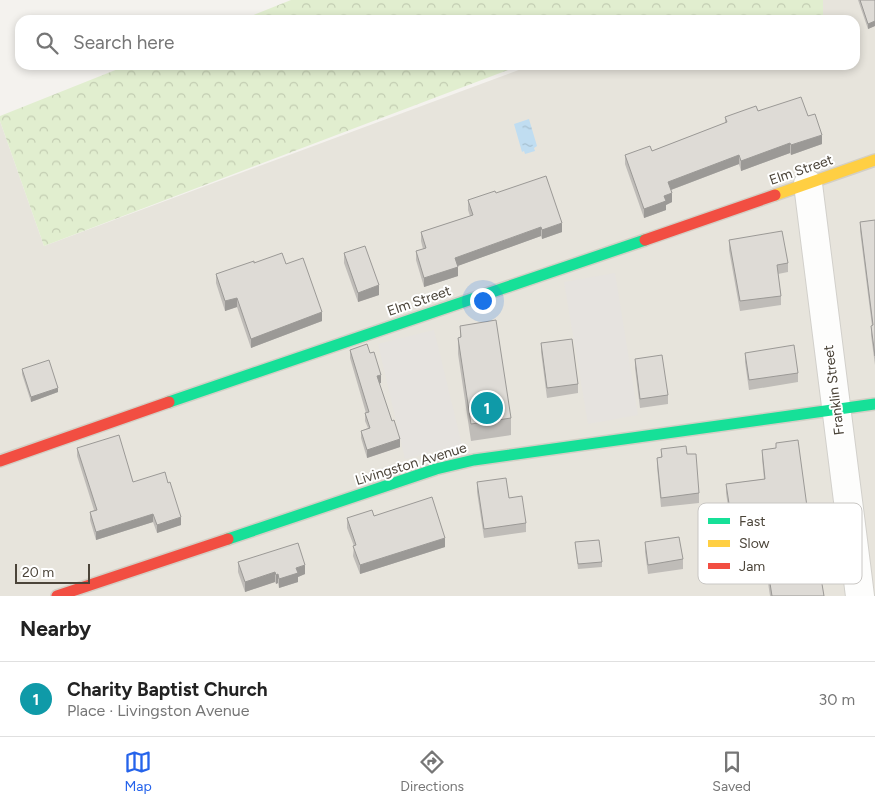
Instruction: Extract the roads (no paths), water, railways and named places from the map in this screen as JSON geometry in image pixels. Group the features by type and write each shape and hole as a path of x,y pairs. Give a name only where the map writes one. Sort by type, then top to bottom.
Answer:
{"street":[{"name":"Elm Street","path":"0,461 875,160"},
{"name":"Franklin Street","path":"808,184 848,503"},
{"name":"Livingston Avenue","path":"57,596 436,469 474,460 875,404"}],"water":[{"path":"529,119 537,146 534,148 535,151 525,154 524,151 522,152 514,124"}],"place":[{"name":"Charity Baptist Church","path":"487,408"}]}
